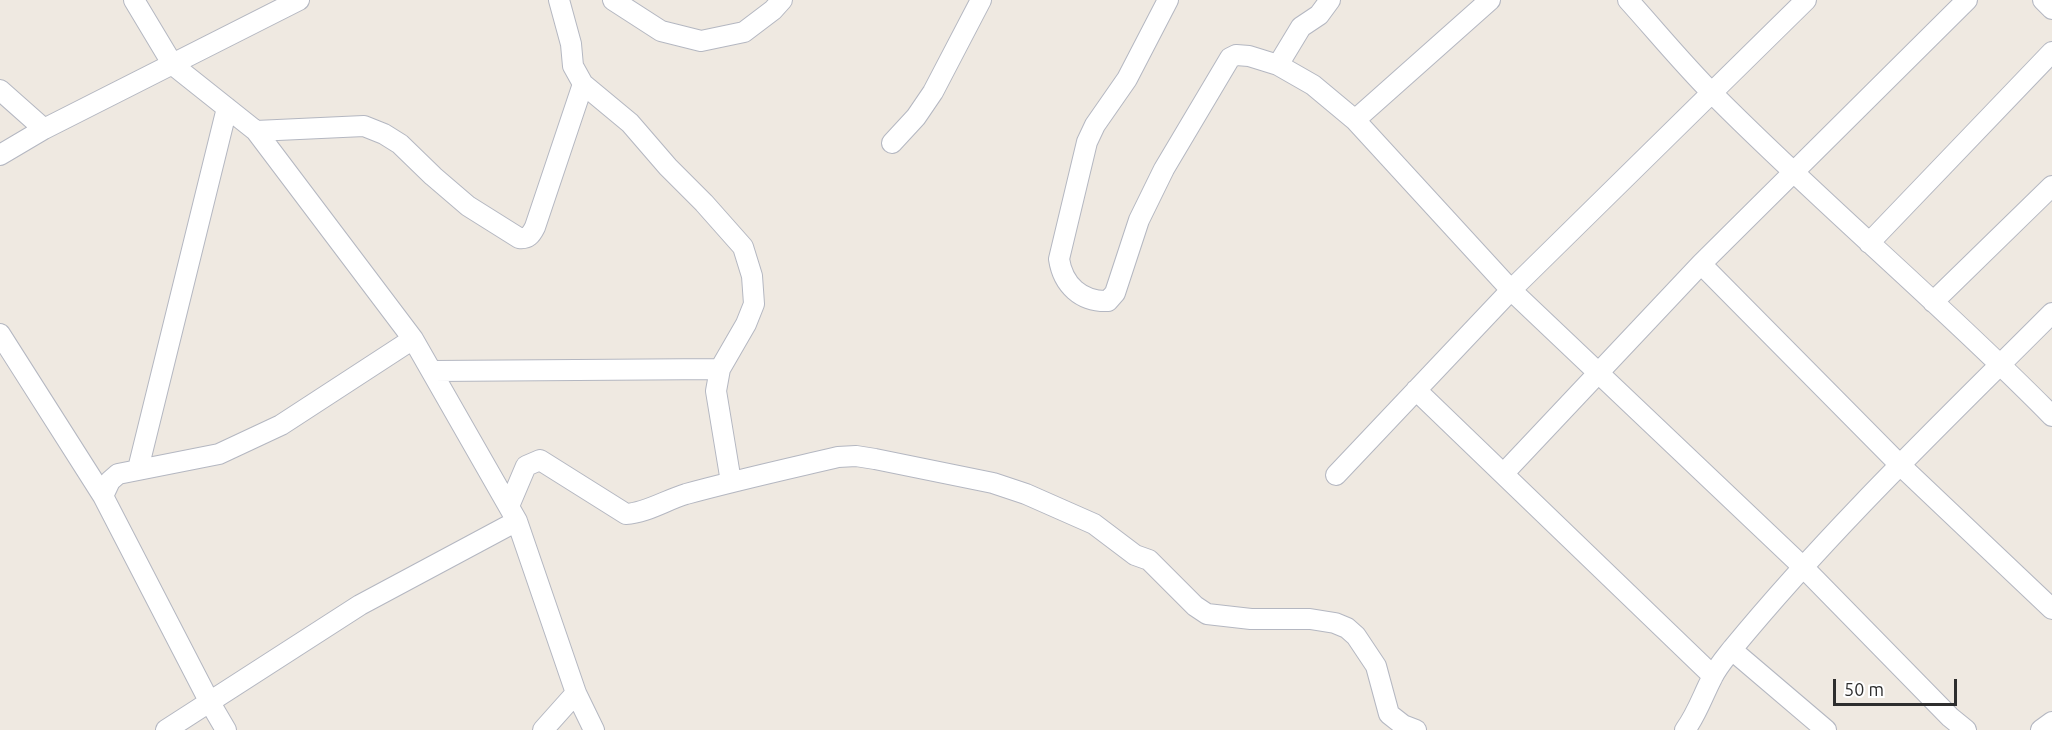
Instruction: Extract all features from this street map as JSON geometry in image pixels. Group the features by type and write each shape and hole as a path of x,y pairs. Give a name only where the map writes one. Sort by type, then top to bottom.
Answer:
{"street":[{"path":"0,155 44,129 299,0"},
{"path":"559,0 571,44 573,66 583,84 630,123 743,247 752,276 754,304 746,324 720,369 716,391 731,482"},
{"path":"613,0 661,31 701,41 744,32 773,10 782,0"},
{"path":"892,143 916,117 933,92 981,0"},
{"path":"1168,0 1127,79 1095,125 1087,142 1059,259 1060,270 1078,294 1097,301 1108,301 1115,293 1139,220 1164,169 1230,58 1236,55 1249,56 1278,65 1313,85 1355,120 1511,290 1803,567 1950,717 1966,730"},
{"path":"1278,65 1301,27 1319,15 1330,0"},
{"path":"1355,120 1490,0"},
{"path":"1628,0 1711,93 2001,364 2052,416"},
{"path":"1336,474 1511,290 1805,0"},
{"path":"1504,473 1701,264 1967,0"},
{"path":"2043,0 2052,9"},
{"path":"137,1 173,65 256,131 413,339 513,514 576,693 594,730"},
{"path":"1869,243 2052,52"},
{"path":"256,131 364,126 400,144 468,206 519,238 525,238 531,235 535,227 583,84"},
{"path":"0,90 44,129"},
{"path":"138,469 227,108"},
{"path":"1933,302 2052,186"},
{"path":"1701,264 1899,464 2052,609"},
{"path":"1685,730 1713,676 1732,650 1803,567 1899,464 2052,313"},
{"path":"0,334 103,496 226,730"},
{"path":"103,496 113,477 118,474 219,454 281,425 413,339"},
{"path":"433,371 720,369"},
{"path":"1416,390 1713,676"},
{"path":"166,730 360,605 513,514 526,466 536,461 545,462 626,514 636,513 670,499 731,482 838,457 856,456 993,483 1026,494 1094,525 1135,555 1149,560 1195,606 1207,614 1251,619 1310,619 1335,623 1347,628 1356,636 1376,666 1389,714 1403,725 1416,730"},
{"path":"1732,650 1826,730"},
{"path":"543,730 576,693"},
{"path":"2042,730 2052,722"}]}
